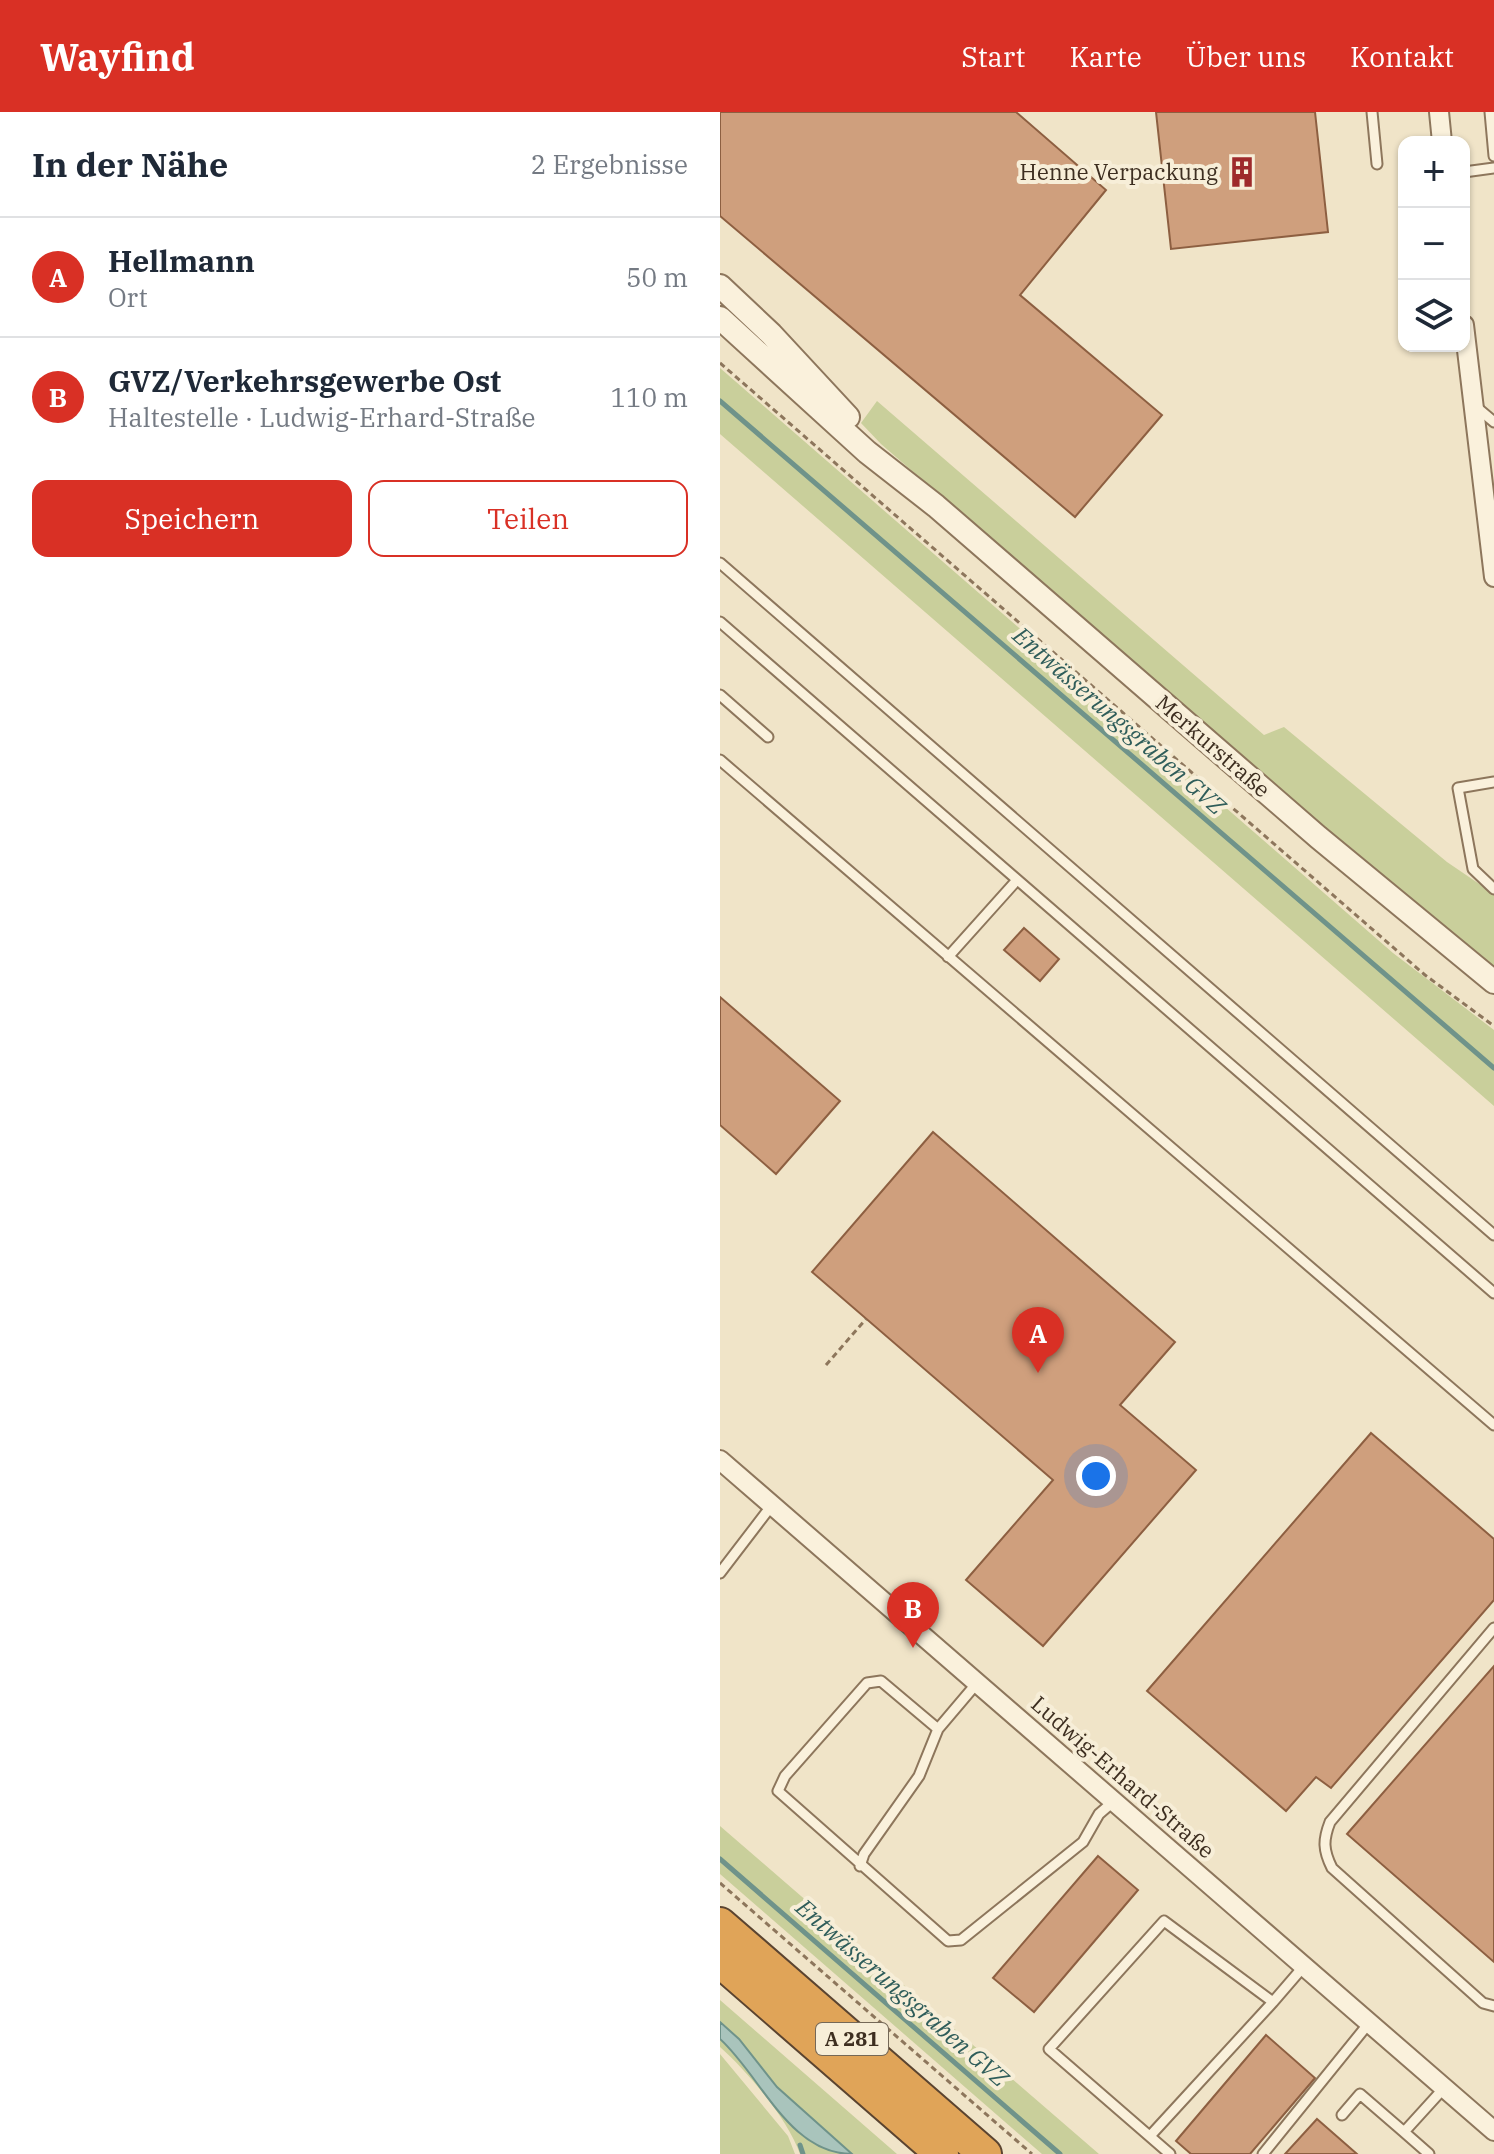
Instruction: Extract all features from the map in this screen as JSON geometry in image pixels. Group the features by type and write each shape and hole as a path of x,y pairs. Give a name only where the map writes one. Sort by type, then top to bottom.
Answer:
{"highway":[{"name":"A 281","path":"720,1924 985,2154"},
{"name":"A 281","path":"720,1961 942,2154"}],"street":[{"path":"1439,112 1441,136"},
{"name":"Merkurstraße","path":"720,286 771,334 875,447 936,506"},
{"name":"Merkurstraße","path":"720,318 867,452 936,506 1318,837 1494,982"},
{"path":"1467,352 1494,577"},
{"name":"Ludwig-Erhard-Straße","path":"720,1460 1494,2131"}],"lane":[{"path":"1372,112 1377,164"},
{"path":"1490,112 1494,156"},
{"path":"1470,171 1494,168"},
{"path":"1473,405 1494,422"},
{"path":"720,563 1494,1235"},
{"path":"720,622 1494,1293"},
{"path":"720,695 768,737"},
{"path":"720,760 1494,1425"},
{"path":"1494,782 1458,788 1473,869 1494,889"},
{"path":"948,957 1017,880"},
{"path":"720,1573 772,1505"},
{"path":"1494,1628 1330,1822 1324,1837 1325,1853 1332,1868 1483,2003 1494,2006"},
{"path":"938,1729 881,1681 867,1683 785,1776 778,1791 936,1934 948,1941 961,1940 1083,1842 1099,1814 1114,1801"},
{"path":"860,1866 864,1854 919,1776 938,1729 977,1683"},
{"path":"1170,2154 1049,2049 1164,1921 1273,2002"},
{"path":"1150,2136 1304,1966"},
{"path":"1263,2154 1369,2023"},
{"path":"1404,2132 1444,2088"},
{"path":"1342,2115 1360,2094 1429,2154"}],"path":[{"path":"720,363 1401,954 1494,1026"},
{"path":"826,1365 866,1319"},
{"path":"720,1883 1032,2154"}],"green space":[{"path":"720,368 1393,953 1494,1030 1494,1106 720,434"},
{"path":"877,401 1264,735 1284,727 1447,862 1494,894 1494,969 1356,856 881,444 861,423"},
{"path":"720,1826 1099,2154 1042,2154 720,1874"},
{"path":"720,2000 897,2154 800,2154 766,2097 720,2047"},
{"path":"720,2054 788,2136 795,2154 720,2154"}],"water":[{"path":"720,2022 739,2039 777,2087 852,2154 830,2151 793,2127 720,2039"}],"building":[{"path":"720,112 1016,112 1106,190 1020,295 1162,415 1075,517 720,216"},
{"name":"Henne Verpackung","path":"1156,112 1315,112 1328,232 1171,249"},
{"path":"1024,928 1059,959 1040,981 1004,950"},
{"path":"720,997 840,1101 776,1174 720,1125"},
{"path":"933,1132 1175,1342 1120,1405 1196,1470 1043,1646 966,1580 1053,1480 812,1272"},
{"path":"1371,1433 1494,1539 1494,1600 1331,1788 1316,1777 1286,1811 1147,1691"},
{"path":"1494,1666 1494,1962 1347,1834"},
{"path":"1098,1856 1138,1890 1034,2012 993,1978"},
{"path":"1266,2035 1315,2078 1250,2154 1191,2154 1176,2141"},
{"path":"1317,2119 1357,2154 1285,2154"}],"waterway":[{"name":"Entwässerungsgraben GVZ","path":"720,401 1494,1068"},
{"name":"Entwässerungsgraben GVZ","path":"720,1859 1060,2154"},
{"path":"800,2145 803,2154"}],"place":[{"name":"Henne Verpackung","path":"1242,172"},
{"name":"Hellmann","path":"1038,1373"},
{"name":"GVZ/Verkehrsgewerbe Ost","path":"913,1648"}]}
